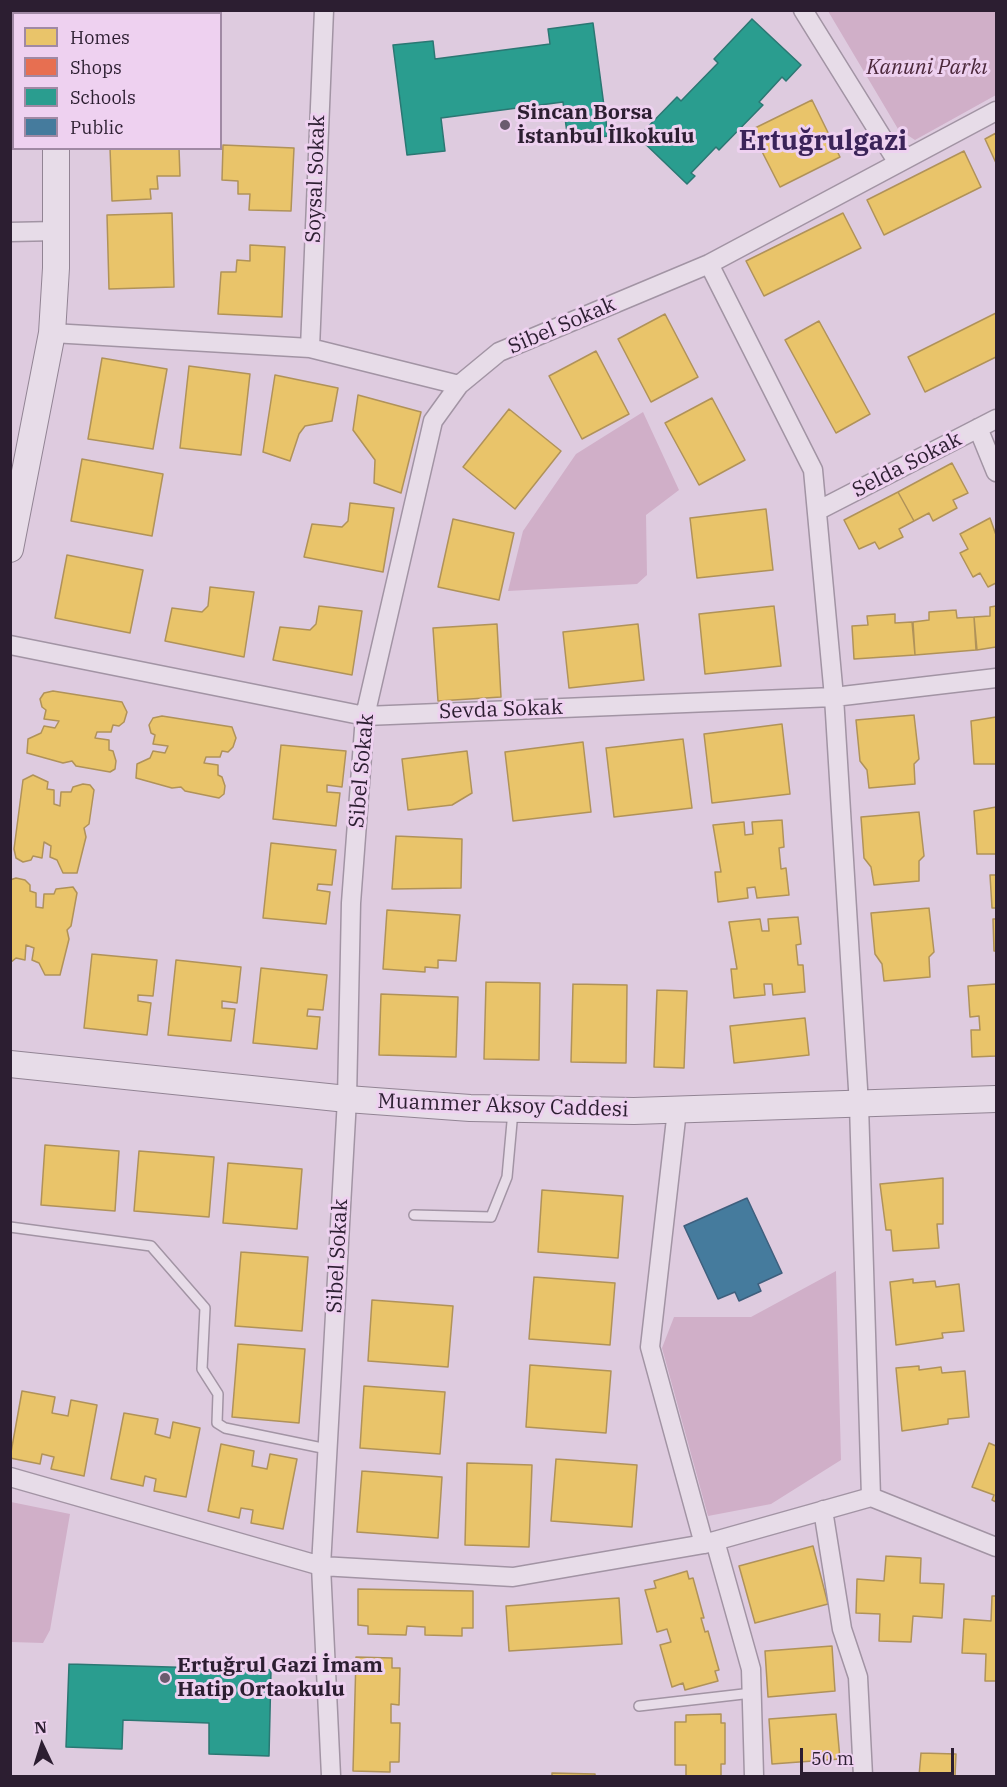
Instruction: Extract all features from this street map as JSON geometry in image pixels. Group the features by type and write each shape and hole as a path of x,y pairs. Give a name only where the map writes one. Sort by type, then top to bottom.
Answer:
{"street":[{"name":"Soysal Sokak","path":"310,348 324,10"},
{"path":"803,10 898,164"},
{"name":"Sibel Sokak","path":"331,1776 321,1566 347,1099 351,903 365,716 433,421 459,385 499,352 709,264 996,111"},
{"path":"10,549 52,333 56,150"},
{"path":"10,232 56,231"},
{"path":"709,264 813,470 834,697 859,1105 871,1497"},
{"path":"52,333 310,348 459,385"},
{"name":"Selda Sokak","path":"817,511 996,418"},
{"path":"978,428 996,472"},
{"name":"Sevda Sokak","path":"10,645 365,716 834,697 996,678"},
{"name":"Muammer Aksoy Caddesi","path":"10,1064 347,1099 514,1109 676,1110 996,1099"},
{"path":"676,1110 650,1347 751,1669 754,1776"},
{"path":"10,1477 321,1566 513,1577 710,1542 871,1497 996,1546"},
{"path":"823,1510 842,1629 858,1677 862,1776"}],"lane":[{"path":"414,1215 491,1217 507,1177 514,1109"},
{"path":"10,1227 151,1246 205,1308 202,1369 218,1394 215,1415 217,1423 225,1428 327,1449"},
{"path":"639,1706 752,1693"}],"green space":[{"name":"Kanuni Parkı","path":"828,11 996,11 996,95 915,140 898,129"},
{"path":"643,412 679,490 646,515 647,575 637,584 508,591 523,531 576,454"},
{"path":"836,1271 841,1460 771,1504 708,1516 662,1348 674,1317 751,1317"},
{"path":"11,1502 70,1514 50,1630 43,1643 11,1642"}],"building: Homes":[{"path":"114,10 176,10 176,12 114,12"},
{"path":"812,100 840,157 780,187 751,130"},
{"path":"996,133 996,163 985,139"},
{"path":"223,145 294,148 291,211 249,210 250,194 238,194 238,181 222,180"},
{"path":"110,150 179,150 180,176 157,176 158,189 150,189 151,199 112,201"},
{"path":"964,151 981,187 884,235 867,200"},
{"path":"172,213 174,287 109,289 107,215"},
{"path":"843,213 861,248 764,296 746,261"},
{"path":"250,245 285,247 282,317 218,314 221,272 236,272 237,260 250,261"},
{"path":"996,313 996,357 925,392 908,357"},
{"path":"665,314 698,377 651,402 618,339"},
{"path":"819,321 870,414 836,433 785,340"},
{"path":"596,351 629,414 582,439 549,376"},
{"path":"102,358 167,369 153,449 88,439"},
{"path":"189,366 250,374 241,455 180,448"},
{"path":"275,375 338,388 332,421 305,426 299,434 290,461 263,452"},
{"path":"358,395 421,412 401,493 374,483 375,460 353,430"},
{"path":"712,398 745,460 699,485 665,423"},
{"path":"509,409 561,451 515,509 463,467"},
{"path":"82,459 163,474 152,536 71,521"},
{"path":"952,463 968,493 953,500 957,508 933,521 929,513 914,521 898,492"},
{"path":"898,492 914,521 899,529 903,537 879,549 875,542 859,549 844,520"},
{"path":"350,503 394,508 383,572 304,557 312,524 342,527 348,521"},
{"path":"766,509 773,570 697,578 690,518"},
{"path":"990,518 996,535 996,583 988,587 980,573 973,577 960,553 968,549 960,534"},
{"path":"453,519 514,533 499,600 438,587"},
{"path":"67,555 143,570 130,633 55,618"},
{"path":"210,587 254,592 244,657 165,641 172,608 202,612 208,606"},
{"path":"319,606 362,611 352,675 273,660 280,627 310,630 316,624"},
{"path":"774,606 781,666 705,674 699,614"},
{"path":"996,606 996,647 977,650 974,617 990,616 990,607"},
{"path":"956,610 957,618 974,617 976,650 915,655 913,622 929,620 929,612"},
{"path":"895,614 895,623 912,622 915,655 854,659 852,626 868,625 867,616"},
{"path":"497,624 501,697 438,701 433,628"},
{"path":"638,624 644,680 569,688 563,632"},
{"path":"53,691 122,702 127,712 124,722 119,726 113,725 111,732 97,732 95,738 109,740 109,750 113,751 116,761 115,769 110,772 76,766 72,761 63,763 27,753 28,739 41,733 44,726 55,728 59,721 44,719 46,710 42,707 40,699 44,693"},
{"path":"914,715 919,759 914,764 915,784 869,788 867,770 860,761 856,720"},
{"path":"162,716 232,727 236,738 233,747 228,752 222,751 220,757 206,757 204,763 218,765 218,775 222,777 225,786 224,794 219,798 136,778 137,764 150,758 153,751 165,753 168,746 153,744 155,735 151,733 149,725 153,718"},
{"path":"996,717 996,764 974,764 971,721"},
{"path":"782,724 790,794 712,803 704,734"},
{"path":"683,739 692,808 614,817 606,748"},
{"path":"583,742 591,812 513,821 505,752"},
{"path":"281,745 346,751 342,787 327,785 327,792 340,793 336,826 273,819"},
{"path":"467,751 472,793 452,805 408,810 402,759"},
{"path":"33,775 48,782 47,789 54,790 54,804 60,806 61,792 71,792 73,787 83,784 90,785 94,790 89,824 84,828 86,837 77,873 63,873 57,860 50,857 51,846 44,842 42,858 33,856 31,860 23,862 16,858 14,849 23,780"},
{"path":"996,807 996,854 977,854 974,811"},
{"path":"919,812 924,856 919,861 919,881 874,885 871,867 864,858 861,817"},
{"path":"782,820 784,847 779,848 781,869 786,868 789,895 757,898 755,887 747,888 748,898 718,902 715,872 721,872 713,825 744,822 745,835 753,834 752,822"},
{"path":"396,836 462,839 461,888 392,889"},
{"path":"271,843 336,850 332,885 318,884 317,890 330,892 326,924 263,918"},
{"path":"990,875 996,875 996,908 992,908"},
{"path":"16,878 25,880 30,885 30,891 36,893 36,907 43,908 44,894 54,894 56,889 73,887 77,893 71,926 67,930 69,939 60,975 45,975 39,963 32,960 34,948 26,945 25,960 16,958 10,963 10,880"},
{"path":"929,908 934,952 929,957 930,977 884,981 882,964 875,954 871,913"},
{"path":"387,910 460,915 456,961 438,960 438,968 425,967 425,972 383,969"},
{"path":"798,917 801,944 796,945 798,965 803,965 805,992 773,995 772,984 764,984 765,995 734,998 731,969 737,969 729,922 760,919 762,931 769,931 768,919"},
{"path":"993,919 996,919 996,951 994,951"},
{"path":"92,954 157,960 153,996 138,995 138,1001 151,1003 147,1035 84,1028"},
{"path":"176,960 241,967 237,1003 222,1001 222,1008 235,1009 231,1041 168,1035"},
{"path":"261,968 327,975 323,1010 308,1009 307,1016 320,1017 317,1049 253,1043"},
{"path":"486,982 540,983 539,1060 484,1059"},
{"path":"573,984 627,985 626,1063 571,1062"},
{"path":"996,984 996,1056 972,1057 971,1030 980,1030 979,1016 970,1017 968,986"},
{"path":"657,990 687,991 684,1068 654,1067"},
{"path":"381,994 458,997 456,1057 379,1055"},
{"path":"805,1018 809,1055 734,1063 730,1026"},
{"path":"45,1145 119,1151 115,1211 41,1205"},
{"path":"139,1151 214,1157 209,1217 134,1211"},
{"path":"228,1163 302,1169 297,1229 223,1223"},
{"path":"943,1178 943,1224 937,1224 939,1248 893,1251 891,1230 886,1230 880,1184"},
{"path":"542,1190 623,1196 618,1258 538,1252"},
{"path":"241,1252 308,1257 302,1331 235,1326"},
{"path":"534,1277 615,1283 610,1345 529,1339"},
{"path":"913,1279 913,1283 935,1281 936,1287 959,1284 964,1331 942,1333 943,1338 896,1345 890,1282"},
{"path":"372,1300 453,1306 448,1367 368,1361"},
{"path":"238,1344 305,1349 299,1423 232,1417"},
{"path":"530,1365 611,1371 606,1433 526,1427"},
{"path":"919,1366 919,1370 941,1367 942,1373 965,1371 969,1417 948,1419 948,1424 902,1431 896,1368"},
{"path":"364,1386 445,1392 440,1454 360,1448"},
{"path":"22,1391 55,1397 52,1413 68,1416 71,1400 97,1405 84,1476 51,1469 54,1457 42,1454 40,1464 10,1458"},
{"path":"124,1413 158,1419 155,1434 170,1438 173,1422 200,1428 186,1497 154,1491 156,1479 145,1476 143,1486 111,1479"},
{"path":"989,1443 996,1446 996,1502 992,1500 994,1495 972,1487"},
{"path":"221,1444 254,1451 252,1466 267,1469 270,1454 297,1459 283,1529 251,1523 253,1510 241,1508 239,1518 208,1511"},
{"path":"556,1459 637,1465 632,1527 551,1521"},
{"path":"467,1463 532,1465 529,1547 465,1545"},
{"path":"362,1471 442,1477 438,1538 357,1532"},
{"path":"813,1546 828,1604 755,1623 739,1566"},
{"path":"886,1556 921,1558 920,1583 944,1584 942,1618 913,1616 911,1642 879,1641 880,1614 856,1613 857,1579 884,1581"},
{"path":"687,1571 689,1579 693,1578 704,1618 701,1618 705,1632 708,1631 719,1670 715,1671 718,1681 685,1690 683,1683 672,1687 660,1645 671,1642 667,1629 657,1632 645,1590 656,1588 654,1581"},
{"path":"358,1589 473,1591 473,1628 462,1628 462,1636 425,1635 425,1627 407,1626 406,1635 368,1634 368,1626 358,1625"},
{"path":"992,1596 996,1596 996,1681 985,1681 986,1654 962,1653 964,1619 991,1621"},
{"path":"619,1598 622,1644 509,1651 506,1606"},
{"path":"832,1646 835,1691 768,1697 765,1651"},
{"path":"356,1657 392,1658 392,1668 400,1668 399,1705 391,1704 391,1723 400,1723 399,1762 390,1762 390,1772 353,1771"},
{"path":"721,1714 721,1723 725,1723 725,1764 721,1764 721,1776 686,1776 686,1765 675,1765 675,1722 686,1722 686,1715"},
{"path":"836,1714 840,1759 772,1764 769,1719"},
{"path":"921,1753 956,1754 955,1776 919,1776"},
{"path":"552,1773 595,1774 595,1776 552,1776"}],"building: Shops":[{"path":"10,10 22,10 22,12 12,12 12,40 10,39"}],"building: Schools":[{"path":"752,19 801,65 786,81 782,77 759,102 763,105 719,150 716,147 691,173 695,176 687,184 638,137 677,97 681,101 718,63 714,59"},
{"path":"593,23 608,136 568,141 563,102 441,118 445,151 407,155 393,45 433,41 435,59 550,44 548,29"},
{"path":"69,1664 271,1670 269,1756 209,1754 209,1723 123,1720 122,1749 66,1747"}],"building: Public":[{"path":"747,1198 782,1273 758,1284 761,1291 739,1301 735,1292 718,1299 684,1226"}],"place":[{"name":"Sincan Borsa İstanbul İlkokulu","path":"505,125"},
{"name":"Ertuğrul Gazi İmam Hatip Ortaokulu","path":"165,1678"}],"district":[{"name":"Ertuğrulgazi","path":"823,142"}]}
